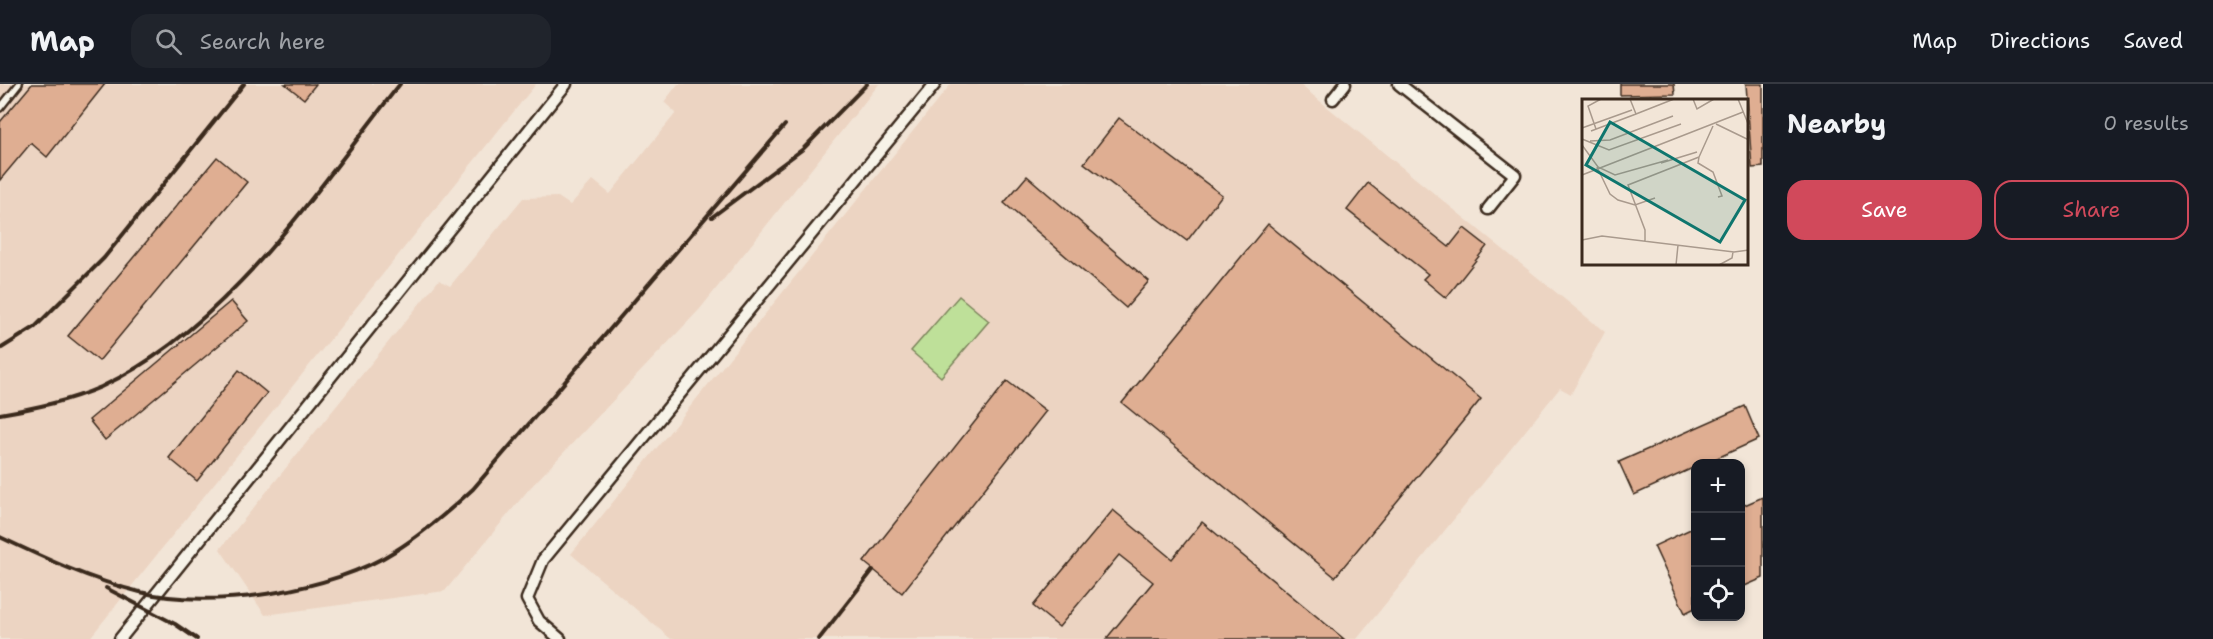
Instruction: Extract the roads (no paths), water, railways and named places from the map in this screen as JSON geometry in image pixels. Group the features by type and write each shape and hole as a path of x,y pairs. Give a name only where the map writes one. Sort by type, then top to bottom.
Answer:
{"street":[{"path":"120,639 566,84"},
{"path":"560,639 539,621 527,599 543,560 935,84"},
{"path":"1333,99 1345,84"},
{"path":"1399,84 1515,175 1488,209"}],"lane":[{"path":"0,108 19,84"}],"railway":[{"path":"0,349 35,327 104,258 244,84"},
{"path":"0,414 52,404 101,387 147,361 189,330 266,254 400,84"},
{"path":"712,217 803,149 867,84"},
{"path":"0,537 86,575 140,592 169,597 201,599 271,593 339,577 369,565 416,537 473,489 785,125"},
{"path":"819,639 873,570"},
{"path":"106,588 175,624 197,639"}]}
